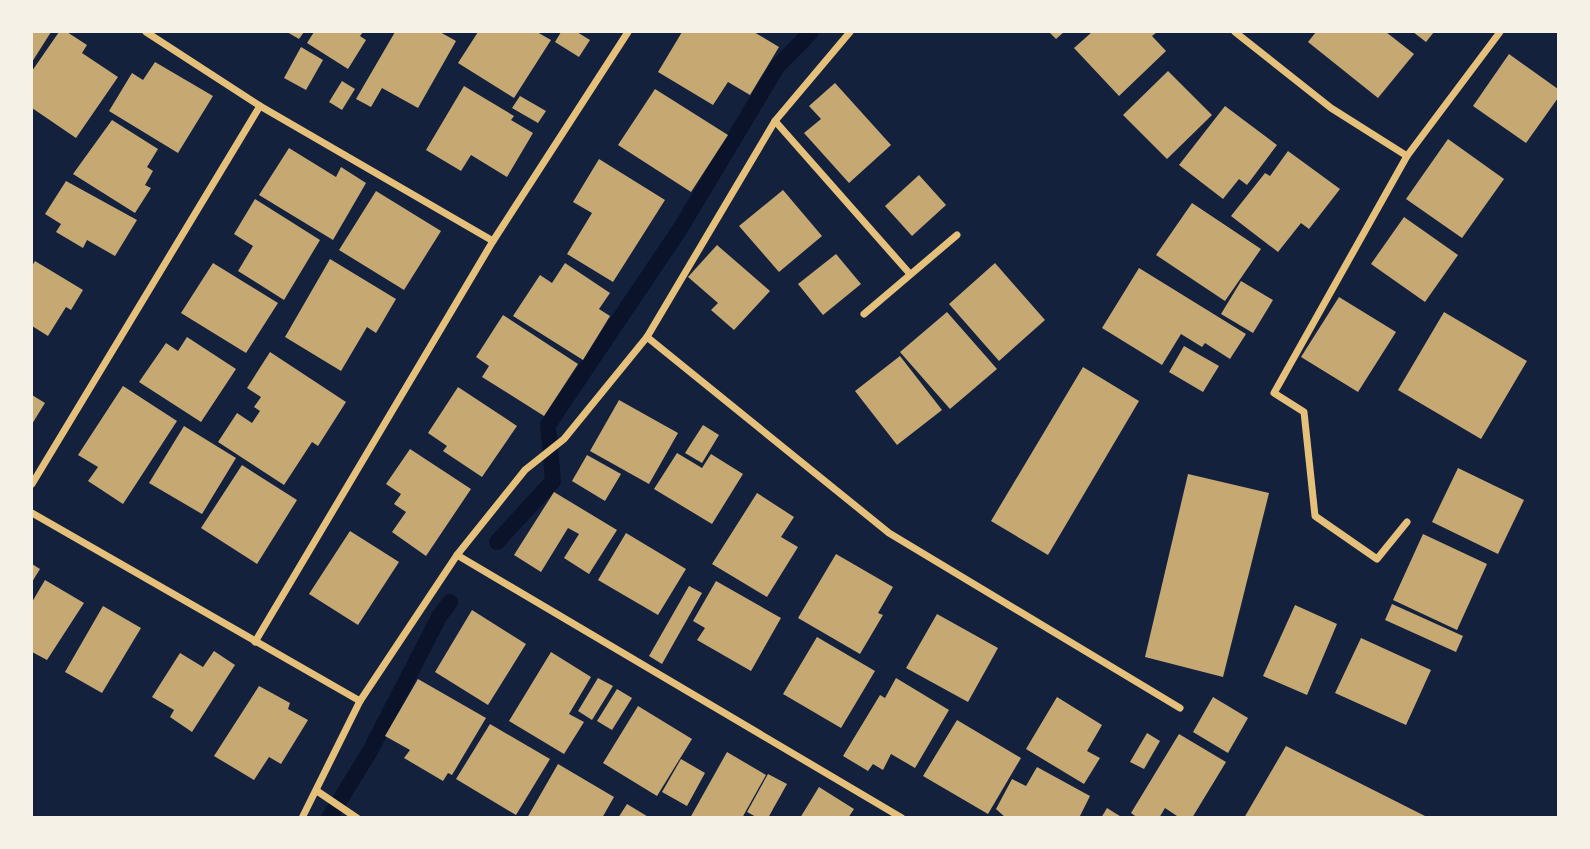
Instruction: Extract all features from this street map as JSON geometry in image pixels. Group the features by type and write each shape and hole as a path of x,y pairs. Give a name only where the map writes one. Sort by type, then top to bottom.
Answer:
{"street":[{"path":"146,32 260,107 493,241"},
{"path":"255,642 493,241 628,32"},
{"path":"302,817 360,701 457,555 525,470 564,439 647,337 775,121 850,32"},
{"path":"1235,32 1331,108 1407,156"},
{"path":"1408,522 1377,559 1315,516 1304,412 1274,393 1407,156 1500,32"},
{"path":"32,484 260,107"},
{"path":"775,121 910,274"},
{"path":"864,314 957,235"},
{"path":"647,337 888,533 1180,708"},
{"path":"32,513 360,701"},
{"path":"457,555 902,817"},
{"path":"317,791 357,817"}],"building":[{"path":"32,32 51,32 32,62"},
{"path":"59,32 67,32 87,45 82,53 118,77 76,138 32,108 32,71"},
{"path":"287,32 304,32 299,39"},
{"path":"314,32 363,32 360,36 366,40 348,69 307,43"},
{"path":"395,32 440,32 456,41 418,108 382,88 371,107 356,99"},
{"path":"478,32 537,32 551,40 514,98 458,63"},
{"path":"561,32 577,32 590,40 579,57 555,42"},
{"path":"682,32 754,32 779,47 750,95 728,82 713,105 658,72"},
{"path":"1049,32 1064,32 1056,39"},
{"path":"1092,32 1157,32 1152,36 1166,51 1119,96 1074,48"},
{"path":"1316,32 1386,32 1414,54 1378,98 1308,42"},
{"path":"1413,32 1434,32 1426,42"},
{"path":"301,47 323,60 306,90 284,78"},
{"path":"1509,54 1558,89 1558,98 1526,143 1473,106"},
{"path":"155,62 213,96 178,153 109,111 132,73 143,80"},
{"path":"1168,71 1212,115 1167,159 1123,115"},
{"path":"342,81 355,89 342,110 329,102"},
{"path":"835,83 891,145 849,183 804,133 821,119 809,106"},
{"path":"464,86 514,116 511,120 533,133 507,177 471,155 461,171 426,150"},
{"path":"655,89 728,135 691,192 618,145"},
{"path":"520,96 546,111 538,123 512,108"},
{"path":"1225,106 1277,145 1247,185 1239,179 1223,199 1179,165"},
{"path":"112,120 158,149 147,167 153,171 145,185 151,188 135,213 73,174"},
{"path":"1448,139 1504,179 1462,238 1406,199"},
{"path":"289,148 336,177 341,167 366,183 333,240 259,195"},
{"path":"1288,151 1340,189 1309,229 1301,223 1278,252 1231,216 1265,173 1270,176"},
{"path":"599,159 665,200 613,282 567,254 592,213 573,202"},
{"path":"919,175 946,205 912,236 885,206"},
{"path":"66,181 137,220 115,256 87,240 83,248 56,232 61,224 45,214"},
{"path":"783,190 822,236 779,272 739,226"},
{"path":"376,191 441,231 404,290 339,250"},
{"path":"255,199 320,240 284,300 238,271 253,246 234,234"},
{"path":"1192,203 1261,249 1225,301 1156,255"},
{"path":"1404,217 1458,255 1425,302 1371,264"},
{"path":"717,245 770,291 734,330 711,310 718,303 688,277"},
{"path":"836,254 861,284 823,315 798,284"},
{"path":"330,259 396,299 376,333 367,327 341,371 285,337"},
{"path":"35,261 83,290 71,310 66,307 48,336 32,326 32,266"},
{"path":"213,263 278,303 246,353 181,313"},
{"path":"565,263 610,293 599,309 610,316 583,360 513,316 540,275 552,283"},
{"path":"995,263 1045,320 999,361 949,304"},
{"path":"1139,268 1246,334 1230,359 1205,343 1202,347 1181,334 1162,365 1102,328"},
{"path":"1241,281 1273,300 1253,333 1221,314"},
{"path":"1339,297 1396,332 1358,392 1301,357"},
{"path":"947,312 997,369 950,409 900,352"},
{"path":"1444,312 1527,361 1481,439 1398,390"},
{"path":"503,315 578,364 544,416 482,377 489,366 476,357"},
{"path":"187,337 236,369 201,422 139,382 166,343 178,351"},
{"path":"1184,346 1219,366 1203,392 1169,372"},
{"path":"270,352 346,402 318,446 312,442 284,485 218,442 237,413 252,423 260,411 254,407 261,397 247,388"},
{"path":"900,356 942,410 897,445 855,391"},
{"path":"1083,367 1139,401 1048,555 991,521"},
{"path":"123,386 177,421 123,504 88,481 98,467 78,455"},
{"path":"458,387 517,426 482,477 443,451 447,446 428,433"},
{"path":"32,395 45,403 32,424"},
{"path":"619,400 678,433 649,484 590,451"},
{"path":"703,425 719,435 702,463 685,453"},
{"path":"184,426 236,458 202,514 149,483"},
{"path":"410,449 471,489 426,556 392,532 406,512 394,504 401,494 386,484"},
{"path":"677,453 702,468 711,454 743,474 712,524 654,489"},
{"path":"587,455 621,474 605,501 572,481"},
{"path":"242,465 297,500 257,564 201,528"},
{"path":"1458,468 1524,500 1498,554 1432,522"},
{"path":"1188,474 1269,493 1223,677 1145,657"},
{"path":"554,492 617,530 589,574 564,558 579,534 568,528 541,572 514,555"},
{"path":"757,493 794,517 781,537 798,547 767,597 712,564"},
{"path":"350,531 399,562 358,625 309,594"},
{"path":"626,533 686,569 658,615 598,580"},
{"path":"1423,534 1487,564 1457,630 1393,600"},
{"path":"836,554 893,587 878,613 883,615 860,654 798,618"},
{"path":"32,564 40,569 32,582"},
{"path":"45,580 84,603 47,660 32,652 32,602"},
{"path":"716,581 781,618 751,671 697,640 705,628 693,621"},
{"path":"689,586 702,593 662,664 649,656"},
{"path":"1392,604 1463,636 1456,652 1385,620"},
{"path":"1295,605 1337,624 1307,695 1263,676"},
{"path":"103,606 141,628 102,693 65,672"},
{"path":"472,610 526,644 488,705 435,672"},
{"path":"937,614 998,648 968,702 906,668"},
{"path":"817,637 875,671 841,728 783,694"},
{"path":"1361,638 1431,670 1406,725 1335,693"},
{"path":"214,651 235,665 192,732 170,717 174,710 152,697 180,653 203,667"},
{"path":"551,652 591,677 569,714 584,722 564,754 509,721"},
{"path":"598,678 613,686 592,720 578,711"},
{"path":"896,678 949,710 915,768 891,754 883,770 873,764 868,771 843,756 880,695 885,698"},
{"path":"418,679 486,718 452,775 448,773 443,781 404,758 410,750 385,736"},
{"path":"259,686 290,703 288,709 308,720 281,764 269,757 254,780 214,756"},
{"path":"617,689 632,698 612,730 597,721"},
{"path":"1057,697 1102,725 1087,751 1100,758 1084,784 1026,749"},
{"path":"1213,697 1248,718 1228,753 1193,732"},
{"path":"638,706 692,739 657,796 603,763"},
{"path":"957,720 1021,758 988,814 923,776"},
{"path":"490,724 550,759 516,815 456,779"},
{"path":"1147,733 1160,741 1144,769 1130,762"},
{"path":"1179,734 1226,762 1192,818 1180,818 1165,808 1159,818 1138,818 1131,813"},
{"path":"1286,746 1429,818 1244,818"},
{"path":"727,752 766,775 742,818 690,818"},
{"path":"681,759 705,773 687,806 662,792"},
{"path":"558,764 614,797 602,818 527,818"},
{"path":"1037,767 1090,796 1079,818 1006,818 996,809 1012,779 1026,786"},
{"path":"768,774 787,784 768,818 758,818 747,812"},
{"path":"819,787 854,809 848,818 800,818"},
{"path":"627,804 650,818 618,818"},
{"path":"1107,808 1123,818 1101,818"}],"waterway":[{"path":"497,542 553,481 548,425 680,229 777,67 811,32"},
{"path":"329,818 370,751 439,617 450,602"}]}
